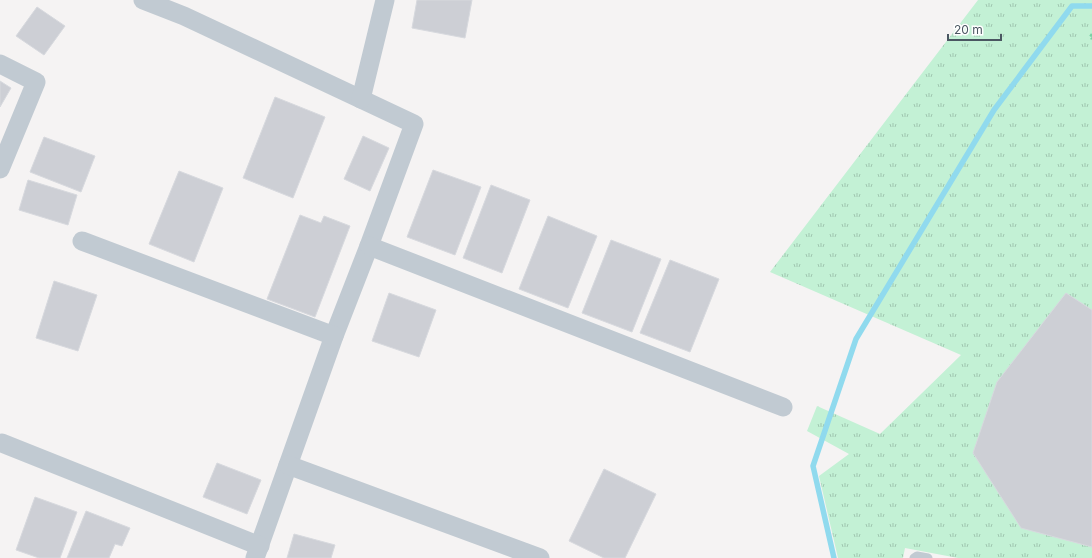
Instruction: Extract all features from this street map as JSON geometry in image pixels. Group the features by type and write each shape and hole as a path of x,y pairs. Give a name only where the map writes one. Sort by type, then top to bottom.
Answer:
{"street":[{"path":"2,443 258,552 334,336 414,124 184,16 143,0"},
{"path":"361,99 385,0"},
{"path":"0,64 36,82 0,169"},
{"path":"82,241 334,336"},
{"path":"369,246 783,407"},
{"path":"288,465 540,558"}],"lane":[{"path":"914,558 917,556 928,558"}],"path":[{"path":"1092,34 1090,37 1092,39"}],"green space":[{"path":"978,0 1092,0 1092,558 958,558 905,548 903,558 838,558 819,476 849,454 807,431 817,406 880,434 961,355 770,272"}],"building":[{"path":"417,0 472,0 465,38 412,28"},
{"path":"37,7 65,26 44,55 16,36"},
{"path":"0,81 11,88 0,107"},
{"path":"275,97 325,117 293,198 243,178"},
{"path":"363,136 389,148 370,191 344,179"},
{"path":"44,137 95,156 81,192 30,172"},
{"path":"433,170 481,187 455,255 407,237"},
{"path":"179,171 223,188 194,262 149,244"},
{"path":"28,180 77,195 68,225 19,210"},
{"path":"491,185 530,200 502,273 463,258"},
{"path":"300,215 321,223 324,216 350,226 315,317 267,299"},
{"path":"548,216 597,236 568,308 519,289"},
{"path":"611,240 661,259 632,332 582,313"},
{"path":"670,260 719,279 690,352 640,333"},
{"path":"54,281 97,295 78,351 36,338"},
{"path":"389,293 436,310 419,357 372,341"},
{"path":"1066,293 1092,310 1092,547 1021,528 973,453 997,382"},
{"path":"217,463 261,480 247,514 203,497"},
{"path":"604,469 656,494 625,558 604,558 569,541"},
{"path":"35,497 77,512 60,558 39,558 16,550"},
{"path":"86,511 130,528 122,546 115,544 109,558 67,558"},
{"path":"294,534 335,545 331,558 287,558"}],"waterway":[{"path":"834,558 813,466 856,339 994,110 1072,6 1092,6"}]}
